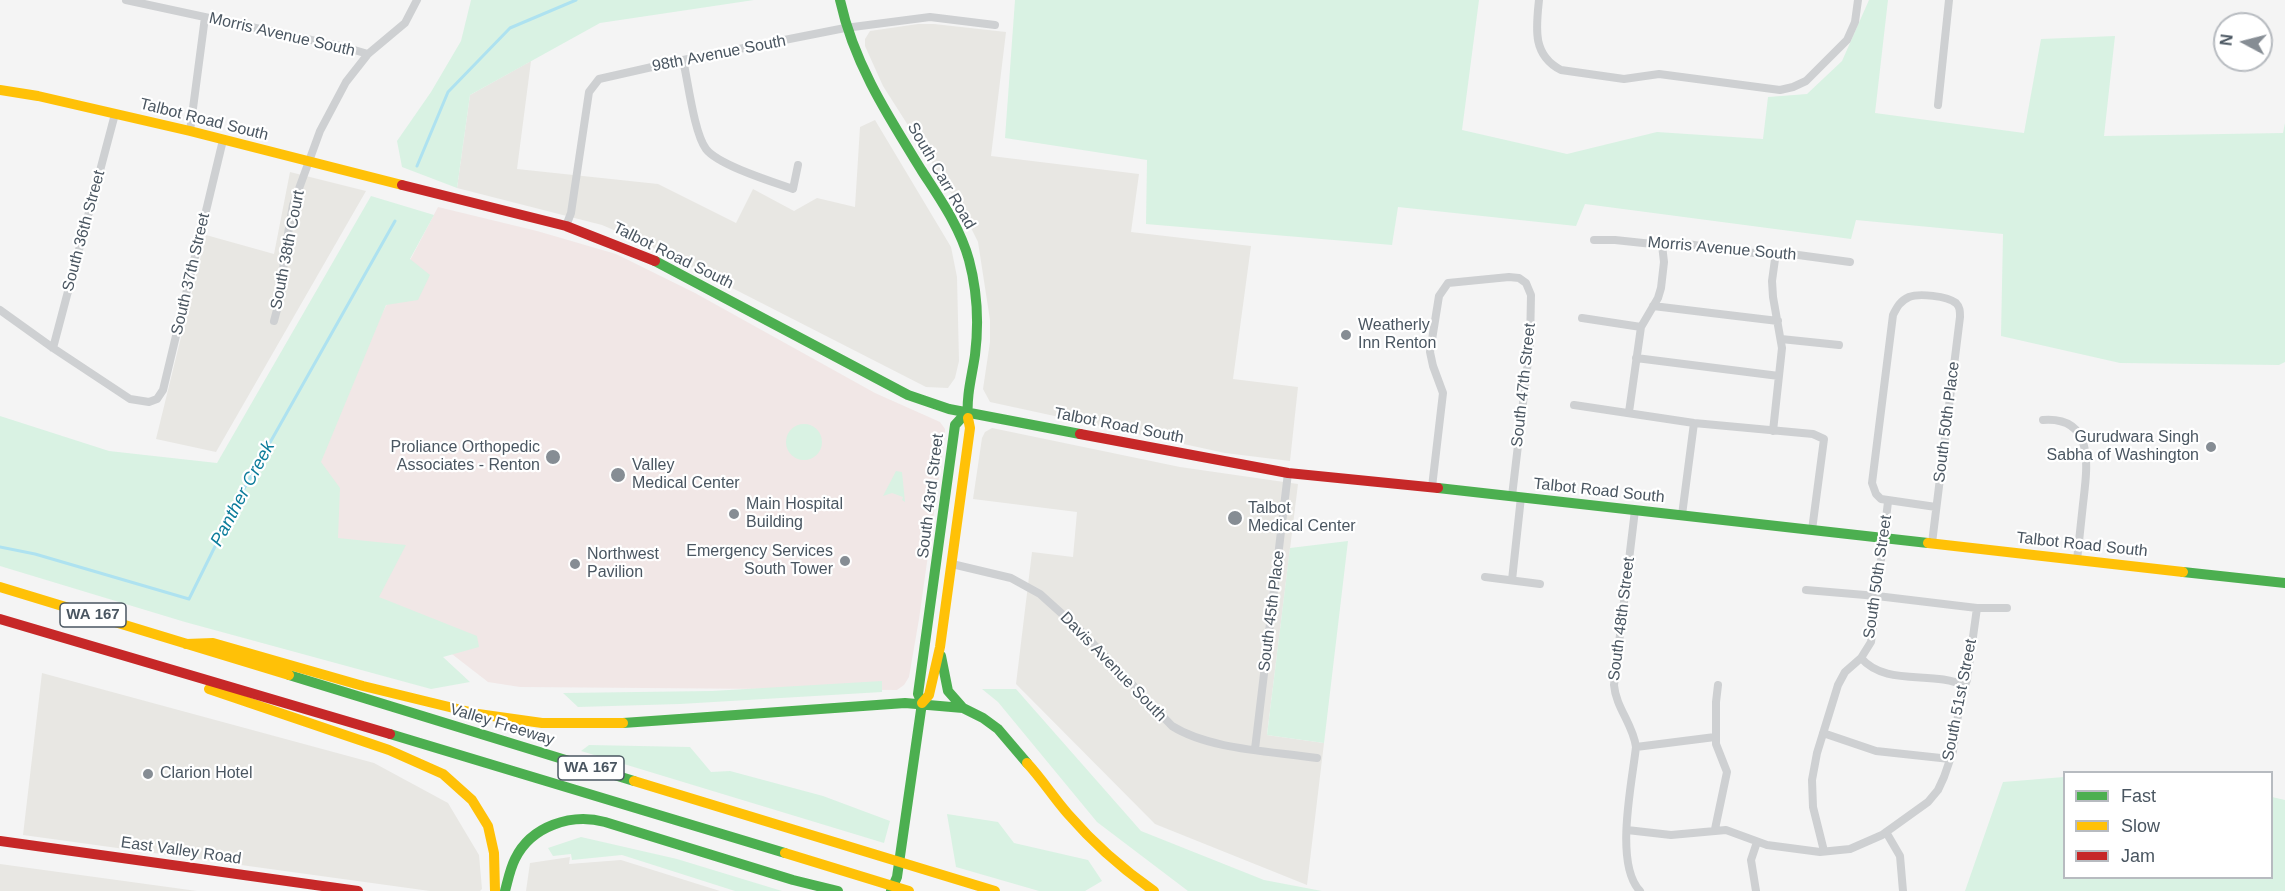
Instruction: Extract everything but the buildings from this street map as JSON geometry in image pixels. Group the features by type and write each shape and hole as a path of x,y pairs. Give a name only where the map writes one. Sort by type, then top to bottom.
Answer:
{"main road":[{"name":"South Carr Road","path":"840,0 844,28 854,56 956,226 972,271 976,331 966,412"},
{"name":"Talbot Road South","path":"0,90 38,96 190,132 566,226 645,256 908,395 928,403 966,412 1288,473 1516,496 2285,583"},
{"name":"South 43rd Street","path":"922,703 929,695 940,647 970,428 966,412"},
{"name":"South 43rd Street","path":"891,891 891,886 897,877 922,703 918,694 955,425 966,412"},
{"name":"Valley Freeway","path":"0,587 995,891"},
{"path":"0,596 970,891"},
{"name":"WA 167","path":"0,619 408,739 909,891"},
{"path":"186,644 213,643 444,706 545,723 622,723 922,703 963,708"},
{"path":"940,647 944,685 952,700 998,729 1032,768 1066,813 1096,845 1122,869 1154,891"},
{"path":"121,655 156,674 302,718 420,762 442,774 464,791 477,806 487,825 495,859 495,891"},
{"path":"505,891 516,858 530,840 545,828 580,818 605,822 793,880 838,891"},
{"name":"East Valley Road","path":"0,841 358,891"},
{"path":"897,877 903,891"}],"street":[{"name":"Morris Avenue South","path":"126,0 368,54"},
{"name":"South 38th Court","path":"274,321 282,291 284,258 293,205 308,162 334,102 368,54 405,23 417,0"},
{"path":"1539,0 1535,30 1537,41 1543,54 1553,66 1561,70 1624,79 1659,75 1780,90 1806,81 1847,40 1855,22 1858,0"},
{"path":"1938,105 1949,0"},
{"path":"190,132 206,17"},
{"name":"98th Avenue South","path":"566,226 571,213 589,92 599,79 844,28 930,17 995,25"},
{"path":"683,60 700,138 707,150 728,163 794,189 798,165"},
{"name":"South 36th Street","path":"53,348 115,114"},
{"name":"South 37th Street","path":"53,348 130,399 149,402 157,399 163,390 223,140"},
{"name":"Morris Avenue South","path":"1594,240 1662,245 1679,243 1769,255 1776,252 1850,262"},
{"path":"1629,412 1641,327 1661,288 1664,262 1662,245"},
{"path":"1773,430 1779,376 1780,339 1772,281 1776,252"},
{"name":"South 47th Street","path":"1432,487 1443,393 1430,352 1438,296 1448,283 1519,278 1526,283 1531,295 1530,344 1516,496 1512,580"},
{"name":"South 50th Street","path":"1936,507 1888,502 1876,495 1872,483 1893,315 1901,302 1915,295 1955,302"},
{"name":"South 50th Place","path":"1932,543 1960,316 1960,308 1955,302"},
{"path":"1653,306 1778,321"},
{"path":"0,310 53,348"},
{"path":"1582,318 1641,327"},
{"path":"1780,339 1839,345"},
{"path":"1636,358 1779,376"},
{"path":"1574,405 1694,423 1813,434 1824,439 1812,530"},
{"path":"2043,420 2060,420 2068,423 2080,436 2085,446 2087,470 2077,560"},
{"path":"1682,515 1694,423"},
{"name":"South 45th Place","path":"1255,749 1288,473"},
{"name":"South 50th Street","path":"1824,851 1812,793 1813,768 1838,685 1845,672 1861,658 1870,642 1888,502"},
{"name":"South 48th Street","path":"1635,510 1614,685 1617,701 1635,735 1636,747 1627,830 1628,866 1631,879 1640,891"},
{"name":"Davis Avenue South","path":"952,564 1011,578 1040,594 1080,630 1172,726 1182,733 1207,741 1317,758"},
{"path":"1485,577 1540,584"},
{"path":"1806,590 1977,608 2007,608"},
{"name":"South 51st Street","path":"1886,832 1929,802 1938,790 1950,759 1961,695 1969,669 1977,608"},
{"path":"1861,658 1868,666 1880,673 1953,680 1965,686"},
{"path":"1716,829 1727,772 1715,737 1718,685"},
{"path":"1823,733 1876,751 1950,759"},
{"path":"1636,747 1715,737"},
{"path":"1627,830 1671,835 1716,829 1736,833 1757,842 1802,851 1850,849 1886,832 1900,856 1903,891"},
{"path":"1756,891 1751,869 1752,852 1757,842"}],"shaded area":[{"path":"918,24 1006,32 991,156 1139,174 1131,232 1251,246 1233,379 1298,387 1290,461 1225,453 990,402 983,389 990,342 990,320 978,242 962,210 883,86 865,46 865,39 870,31"},
{"path":"531,61 517,169 658,184 736,223 753,189 794,211 817,198 855,207 860,127 875,120 951,247 957,277 959,361 955,378 948,388 926,387 644,243 602,225 457,188 470,95"},
{"path":"290,172 366,191 216,452 156,439 206,235 274,254"},
{"name":"Valley Medical Center","path":"438,207 537,231 616,254 695,293 875,393 940,422 945,429 945,434 919,619 909,677 904,685 897,690 520,687 488,682 275,517"},
{"path":"992,428 1180,467 1298,484 1267,735 1324,743 1307,885 1155,824 1016,684 1032,552 1073,557 1077,512 973,499 982,438 985,432"},
{"path":"42,673 374,763 448,803 479,855 482,889 480,891 430,891 23,835"},
{"path":"570,857 569,864 621,860 720,891 526,891 530,863"},
{"path":"0,864 197,891 0,891"}],"green space":[{"path":"471,0 754,0 600,23 470,95 457,188 402,167 397,141 431,92 461,41"},
{"path":"1015,0 1479,0 1462,130 1567,154 1657,132 1763,139 1768,97 1807,94 1842,61 1869,0 1888,0 1875,113 2024,133 2041,39 2115,36 2104,136 2283,133 2285,123 2285,362 2279,365 2120,363 2001,336 2003,234 1856,220 1851,239 1585,204 1576,226 1398,207 1392,245 1146,224 1147,160 1005,138"},
{"path":"371,196 434,215 410,259 430,275 418,300 386,305 321,462 340,488 338,538 406,545 379,597 477,636 479,647 443,657 470,682 431,689 185,622 0,566 0,416 109,451 217,463"},
{"path":"804,424 817,429 822,442 817,455 804,460 791,455 786,442 791,429"},
{"path":"896,471 902,472 905,502 902,500 903,497 892,493 883,496"},
{"path":"1348,541 1324,743 1267,735 1290,548"},
{"path":"882,681 882,692 680,704 578,707 563,693 712,691"},
{"path":"982,689 1016,689 1141,831 1264,880 1322,891 1188,891 1097,822 998,702"},
{"path":"589,745 690,747 711,772 730,771 823,796 890,821 884,843 581,751"},
{"path":"2063,777 2063,879 2273,879 2273,797 2285,800 2285,891 1965,891 2003,782"},
{"path":"947,814 998,822 1014,843 1088,860 1102,881 1085,891 1039,891 956,867"},
{"path":"581,837 677,859 782,891 735,891 622,855 572,860 571,854 553,856 548,848"}],"waterway":[{"name":"Panther Creek","path":"417,166 448,92 510,28 576,0"},
{"name":"Panther Creek","path":"0,547 35,554 189,599 241,494 395,221"}],"traffic: fast":[{"path":"840,0 863,68 897,130 949,214 969,260 974,283 977,319 968,418"},
{"path":"655,261 908,395 949,409 1080,434"},
{"path":"891,891 897,877 922,703 918,694 955,425 966,413"},
{"path":"1438,488 1928,543"},
{"path":"2183,572 2285,583"},
{"path":"941,656 948,691 963,708"},
{"path":"289,675 634,781"},
{"path":"623,723 905,703 963,708 998,729 1027,763"},
{"path":"390,734 785,853"},
{"path":"505,891 515,859 531,838 553,825 579,819 605,822 793,880 838,891"}],"traffic: slow":[{"path":"0,90 38,96 190,131 402,185"},
{"path":"922,703 929,695 940,647 970,428 968,418"},
{"path":"1928,543 2183,572"},
{"path":"0,587 289,675"},
{"path":"186,644 213,643 363,686 478,714 542,723 623,723"},
{"path":"209,689 389,750 443,774 472,800 488,826 494,853 495,891"},
{"path":"1027,763 1088,835 1119,864 1154,891"},
{"path":"634,781 995,891"},
{"path":"785,853 909,891"}],"traffic: jam":[{"path":"402,185 566,226 655,261"},
{"path":"1080,434 1288,473 1438,488"},
{"path":"0,619 390,734"},
{"path":"0,841 358,891"}],"place":[{"name":"Weatherly Inn Renton","path":"1346,335"},
{"name":"Gurudwara Singh Sabha of Washington","path":"2211,447"},
{"name":"Proliance Orthopedic Associates - Renton","path":"553,457"},
{"name":"Valley Medical Center","path":"618,475"},
{"name":"Main Hospital Building","path":"734,514"},
{"name":"Talbot Medical Center","path":"1235,518"},
{"name":"Emergency Services South Tower","path":"845,561"},
{"name":"Northwest Pavilion","path":"575,564"},
{"name":"Clarion Hotel","path":"148,774"}]}
